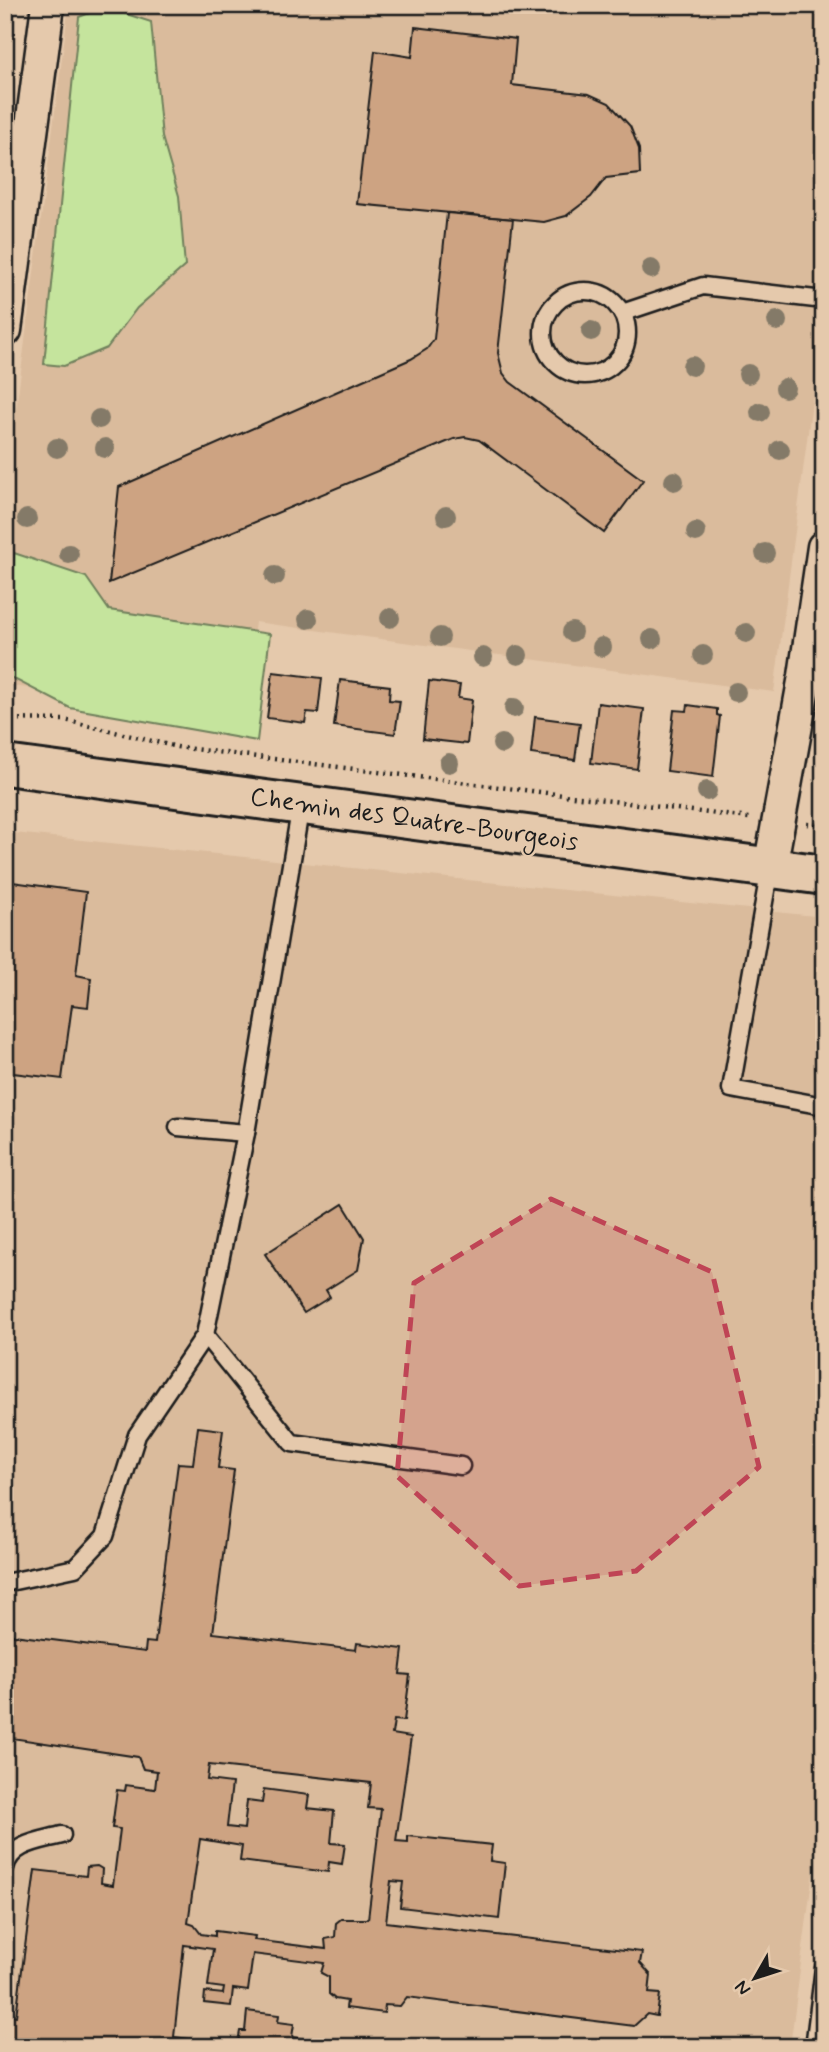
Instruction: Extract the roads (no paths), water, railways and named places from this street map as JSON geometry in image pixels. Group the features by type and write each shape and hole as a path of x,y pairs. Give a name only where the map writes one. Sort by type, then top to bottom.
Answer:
{"main road":[{"name":"Chemin des Quatre-Bourgeois","path":"5,765 824,875"}],"street":[{"path":"5,330 48,5"},
{"path":"770,868 805,676 824,547"}],"lane":[{"path":"622,313 703,286 824,300"},
{"path":"588,291 601,295 622,313 627,340 614,364 588,375 574,374 551,358 543,333 545,319 562,298 588,291"},
{"path":"5,1583 75,1568 105,1536 137,1435 205,1335 246,1133 301,805"},
{"path":"770,868 731,1089 824,1106"},
{"path":"178,1127 246,1133"},
{"path":"205,1335 292,1443 461,1466"},
{"path":"5,1868 8,1858 22,1846 62,1835"},
{"path":"814,2047 824,1968"}]}
